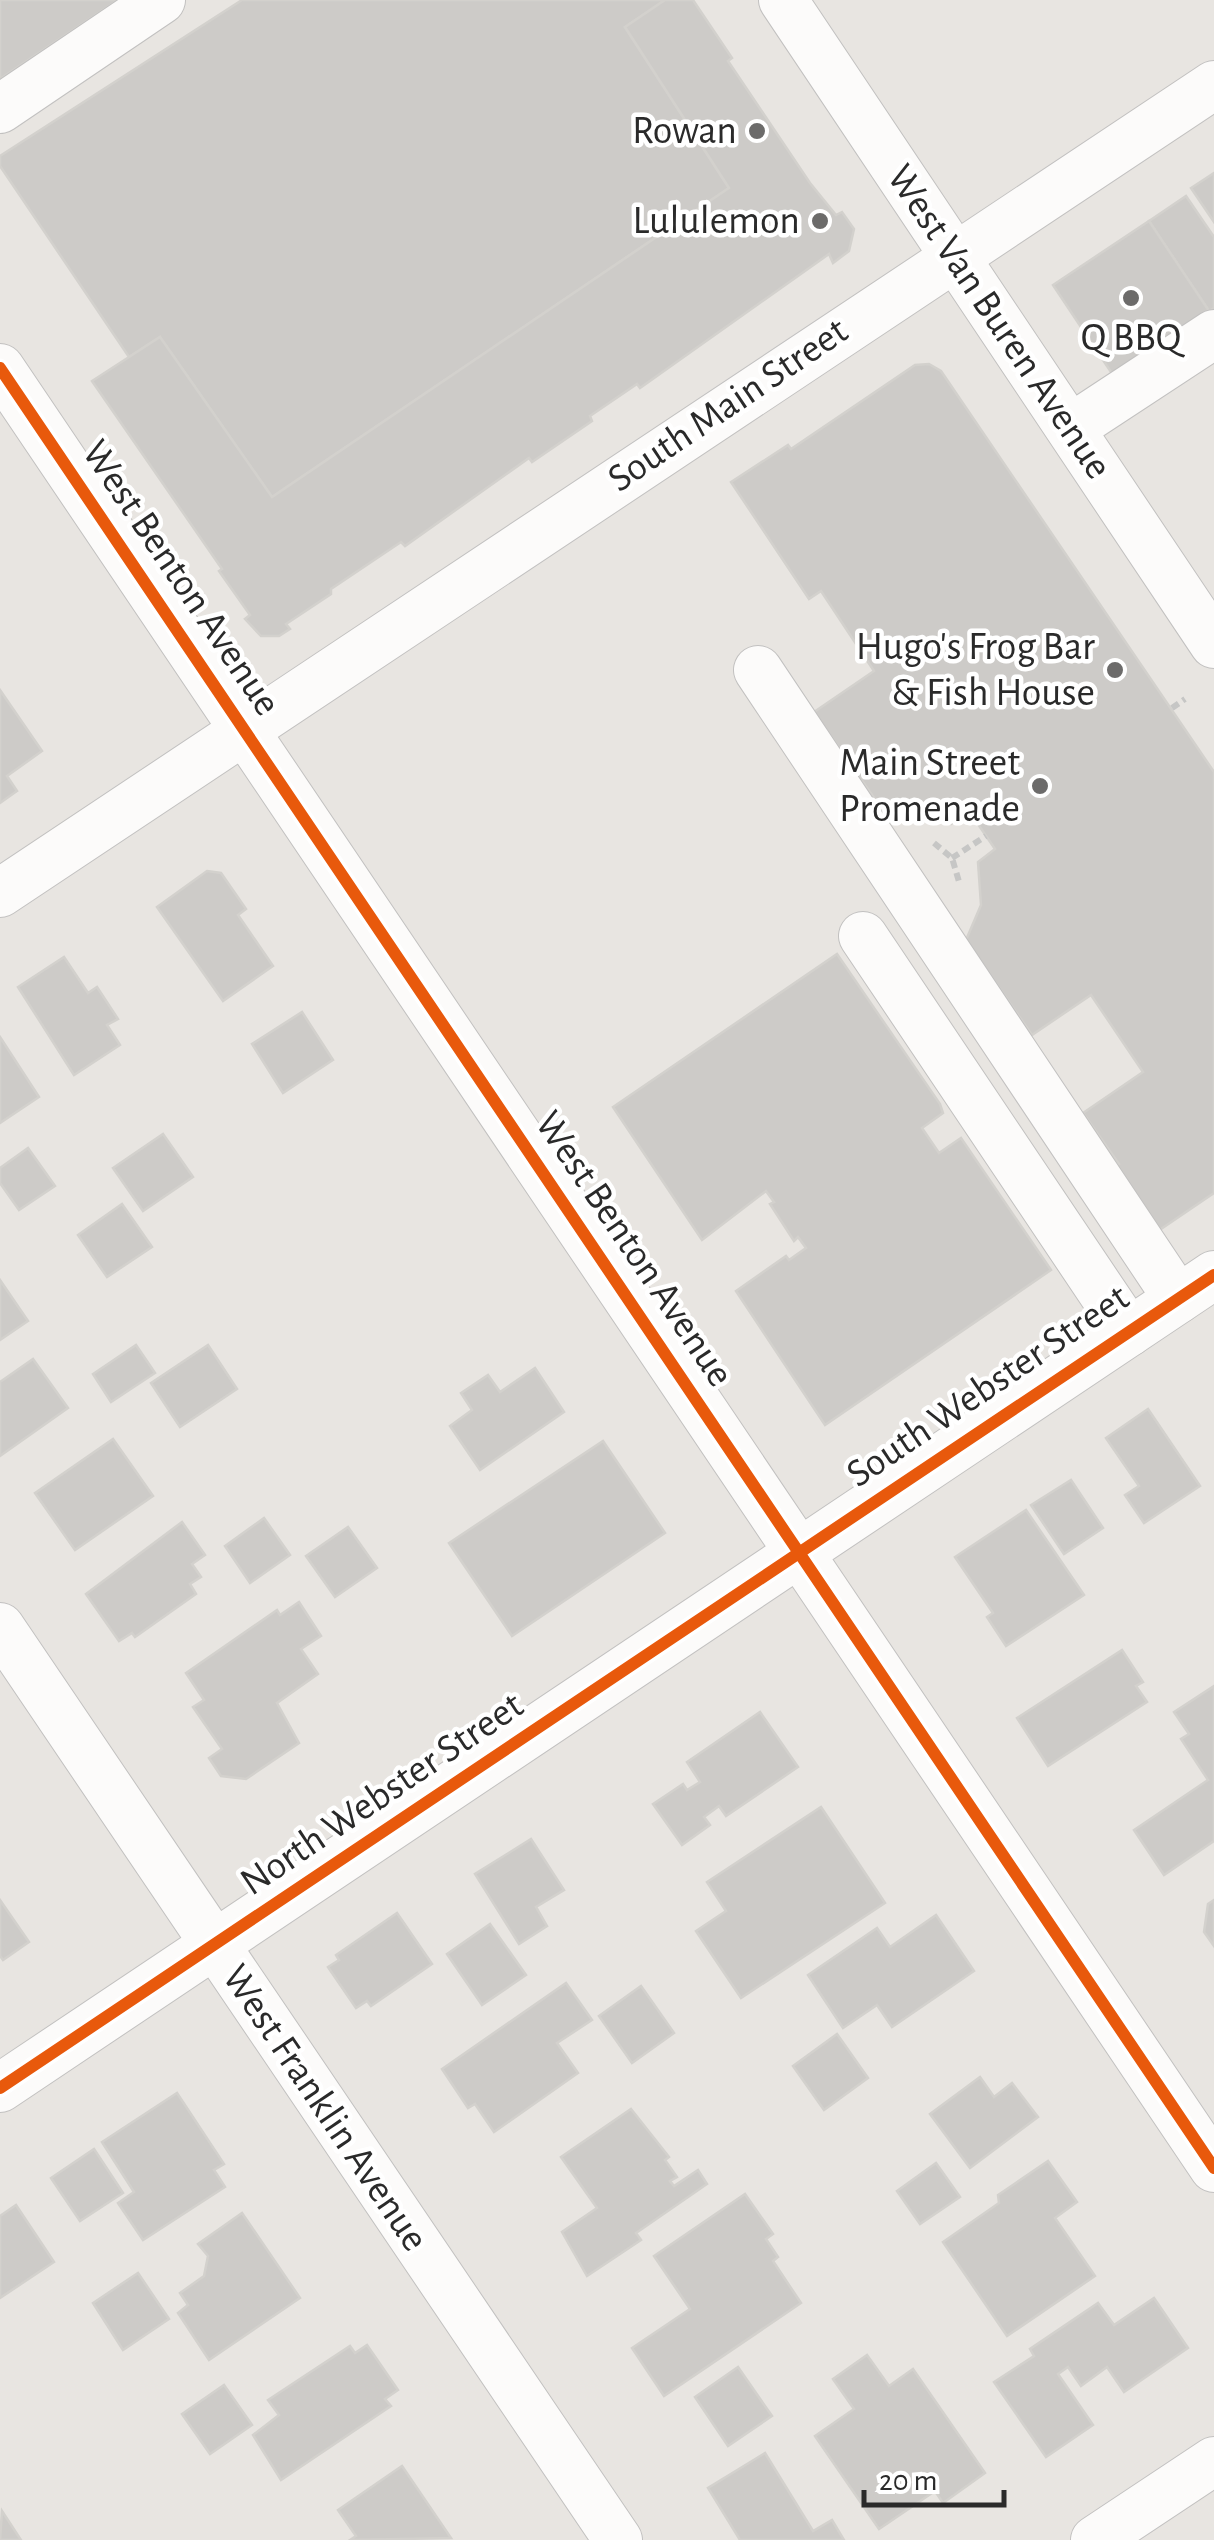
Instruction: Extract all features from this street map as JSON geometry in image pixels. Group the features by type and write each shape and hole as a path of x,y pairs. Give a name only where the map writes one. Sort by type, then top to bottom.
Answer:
{"street":[{"path":"0,109 161,0"},
{"name":"West Van Buren Avenue","path":"783,0 1214,644"},
{"name":"South Main Street","path":"0,892 1214,85"},
{"path":"1071,428 1214,334"},
{"name":"West Benton Avenue","path":"0,368 1214,2168"},
{"path":"758,670 1196,1287"},
{"path":"863,936 1129,1332"},
{"name":"South Webster Street","path":"798,1551 1196,1287"},
{"name":"North Webster Street","path":"0,2088 798,1551"},
{"name":"West Franklin Avenue","path":"0,1627 618,2540"},
{"path":"1095,2540 1214,2462"}],"path":[{"path":"1172,708 1186,699"},
{"path":"952,858 986,836"}],"building":[{"path":"0,0 118,0 0,79"},
{"path":"242,0 665,0 625,27 729,188 272,497 160,337 129,357 0,166 0,156"},
{"path":"665,0 693,0 732,58 728,61 810,183 836,215 842,212 854,229 849,251 833,263 829,254 640,388 637,384 590,416 592,421 532,462 529,458 405,546 401,542 331,589 331,594 286,624 290,629 279,636 261,636 245,619 250,615 219,571 222,569 92,381 160,337 272,497 729,188 625,27"},
{"path":"1214,173 1214,222 1191,188"},
{"path":"1186,196 1214,237 1214,308 1209,311 1149,221"},
{"name":"Q BBQ","path":"1149,221 1209,311 1113,375 1053,285"},
{"name":"Main Street Promenade","path":"929,364 941,371 1214,772 1214,1193 1158,1231 1114,1168 1119,1164 1083,1113 1143,1072 1091,995 1032,1035 966,940 981,905 978,862 995,849 969,811 951,824 917,805 877,802 814,712 874,671 821,591 809,599 731,482 788,445 791,449 915,365"},
{"path":"0,690 42,751 7,776 17,791 0,803"},
{"path":"207,871 221,873 246,909 238,915 273,966 223,1001 157,907"},
{"path":"837,954 940,1104 943,1113 922,1128 939,1153 961,1138 1051,1270 825,1425 736,1291 786,1256 789,1260 806,1248 798,1237 794,1241 766,1191 702,1240 613,1107"},
{"path":"64,957 88,993 97,987 118,1019 107,1025 120,1045 74,1075 18,987"},
{"path":"302,1012 333,1060 283,1093 252,1044"},
{"path":"0,1037 39,1097 0,1123"},
{"path":"163,1134 193,1177 143,1211 113,1168"},
{"path":"28,1148 55,1186 19,1210 0,1183 0,1168"},
{"path":"122,1204 152,1247 107,1277 78,1235"},
{"path":"0,1280 28,1321 0,1340"},
{"path":"136,1345 155,1373 111,1402 93,1374"},
{"path":"208,1345 237,1389 180,1427 151,1383"},
{"path":"33,1359 68,1408 0,1456 0,1382"},
{"path":"535,1368 564,1412 480,1470 450,1426 472,1410 461,1393 488,1375 500,1392"},
{"path":"1148,1409 1200,1486 1144,1523 1125,1495 1139,1486 1106,1438"},
{"path":"113,1439 153,1496 75,1550 35,1493"},
{"path":"603,1441 665,1533 512,1636 449,1543"},
{"path":"1071,1480 1103,1528 1064,1554 1031,1505"},
{"path":"1026,1510 1084,1595 1006,1646 987,1617 993,1613 955,1557"},
{"path":"264,1518 290,1555 250,1583 225,1546"},
{"path":"182,1522 205,1555 192,1564 201,1577 190,1584 196,1594 135,1637 132,1633 119,1641 86,1594"},
{"path":"348,1527 377,1568 335,1597 306,1556"},
{"path":"299,1602 321,1636 301,1649 318,1674 277,1703 299,1743 246,1779 221,1776 209,1758 222,1749 193,1707 204,1700 186,1673 277,1610 280,1615"},
{"path":"1122,1650 1143,1682 1136,1686 1147,1702 1048,1766 1017,1718"},
{"path":"1214,1686 1214,1841 1164,1875 1134,1830 1208,1780 1181,1739 1189,1734 1174,1712"},
{"path":"760,1712 798,1767 726,1816 719,1806 704,1817 710,1825 682,1845 653,1804 683,1784 687,1790 700,1782 687,1762"},
{"path":"821,1807 885,1903 741,1998 696,1931 726,1911 707,1882"},
{"path":"531,1839 564,1890 536,1907 547,1926 519,1944 475,1874"},
{"path":"0,1900 29,1942 3,1960 0,1956"},
{"path":"1214,1900 1214,1946 1204,1932 1208,1904"},
{"path":"397,1913 432,1964 371,2006 367,2001 356,2008 328,1967 339,1960 336,1955"},
{"path":"936,1915 974,1971 892,2027 877,2005 843,2028 808,1975 877,1928 890,1947"},
{"path":"490,1924 526,1975 482,2005 447,1954"},
{"path":"566,1983 592,2020 557,2043 578,2073 494,2132 475,2104 468,2108 442,2069"},
{"path":"641,1986 674,2033 632,2063 599,2016"},
{"path":"837,2034 868,2078 824,2110 793,2066"},
{"path":"980,2077 994,2097 1012,2083 1038,2117 970,2168 930,2114"},
{"path":"177,2093 224,2164 214,2170 225,2187 143,2240 118,2203 134,2192 102,2142"},
{"path":"631,2109 669,2157 665,2160 677,2177 670,2181 674,2186 698,2170 707,2184 636,2233 641,2240 587,2276 562,2232 597,2208 561,2157"},
{"path":"94,2149 123,2193 80,2221 51,2178"},
{"path":"1048,2161 1077,2202 1055,2218 1095,2276 1007,2336 943,2242 999,2203 998,2195"},
{"path":"936,2163 960,2197 920,2224 897,2191"},
{"path":"745,2194 773,2234 766,2239 778,2257 773,2261 801,2303 664,2396 632,2348 690,2309 654,2256"},
{"path":"16,2205 54,2262 0,2298 0,2216"},
{"path":"242,2213 300,2298 209,2360 178,2313 188,2305 180,2293 204,2276 208,2256 198,2244"},
{"path":"138,2273 169,2319 123,2350 93,2303"},
{"path":"1154,2298 1188,2348 1124,2392 1107,2367 1081,2386 1068,2367 1058,2374 1093,2425 1046,2457 994,2382 1034,2356 1030,2349 1098,2303 1114,2325"},
{"path":"367,2345 398,2390 385,2399 391,2406 281,2480 253,2435 279,2415 268,2400 350,2346 355,2353"},
{"path":"867,2355 889,2386 913,2369 985,2473 943,2503 935,2491 879,2529 815,2436 854,2409 833,2379"},
{"path":"738,2367 772,2416 728,2446 695,2397"},
{"path":"224,2385 252,2425 210,2454 182,2414"},
{"path":"765,2453 813,2531 832,2520 844,2540 740,2540 708,2488"},
{"path":"402,2466 451,2538 350,2540 356,2536 338,2510"},
{"path":"2,2511 21,2540 0,2540"}],"cycle path":[{"path":"0,368 1214,2168"},
{"path":"0,2088 1214,1275"}],"place":[{"name":"Rowan","path":"757,131"},
{"name":"Lululemon","path":"820,221"},
{"name":"Q BBQ","path":"1131,298"},
{"name":"Hugo's Frog Bar & Fish House","path":"1115,670"},
{"name":"Main Street Promenade","path":"1040,786"}]}
